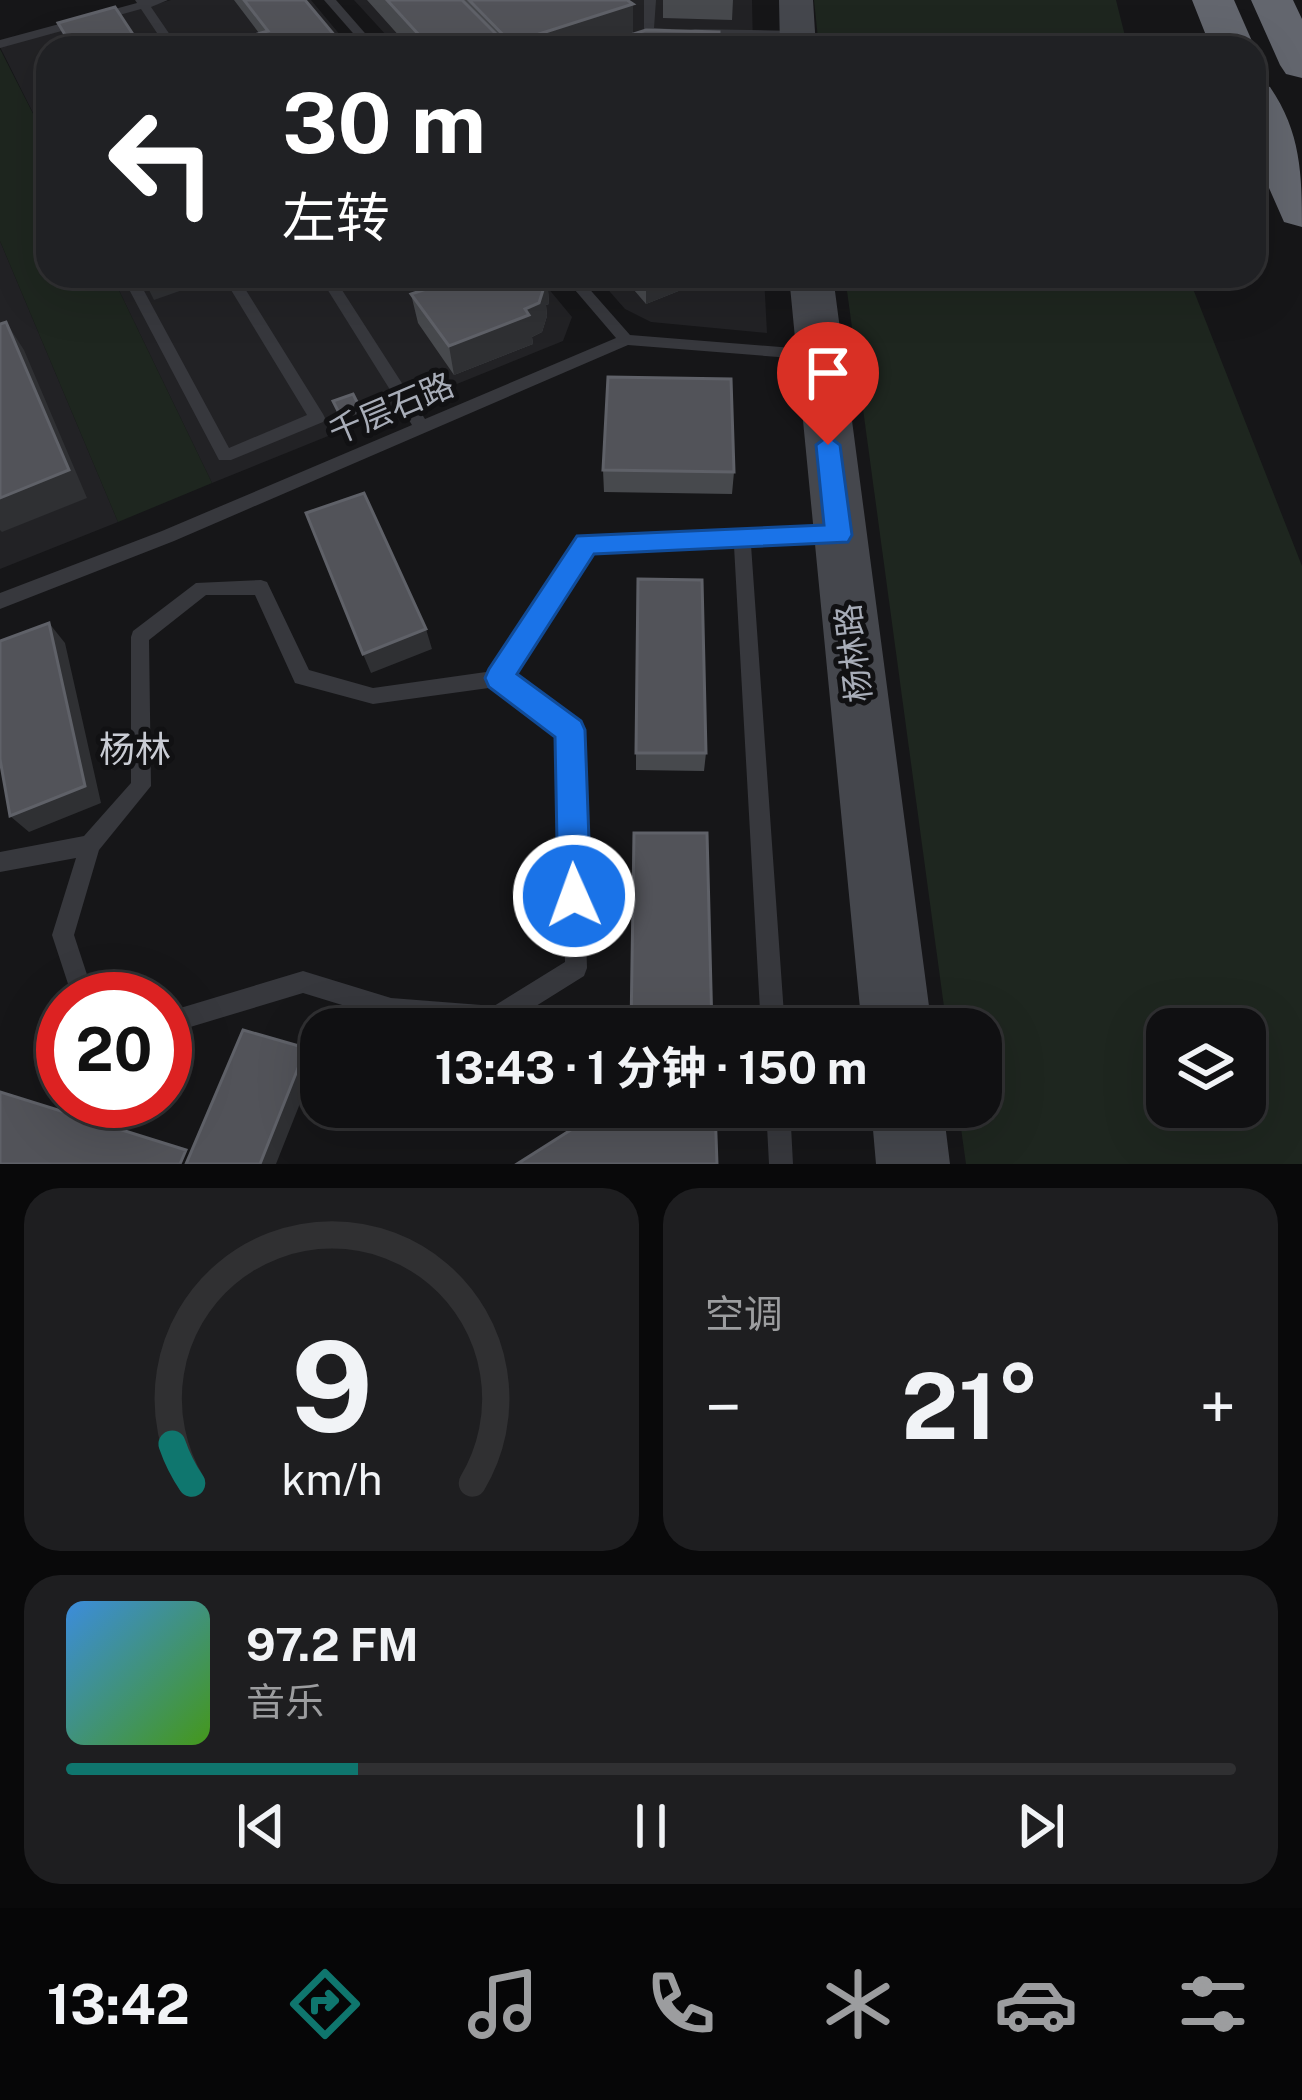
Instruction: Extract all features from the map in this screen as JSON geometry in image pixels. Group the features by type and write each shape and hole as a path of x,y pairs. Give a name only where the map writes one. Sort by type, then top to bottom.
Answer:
{"highway":[{"path":"1213,0 1228,36"},
{"path":"1272,0 1302,64"},
{"path":"1266,126 1302,212"}],"street":[{"name":"杨林路","path":"812,288 894,1008"},
{"path":"909,1128 913,1164"}],"lane":[{"path":"0,44 162,0"},
{"path":"330,0 362,36"},
{"path":"648,32 650,0"},
{"path":"143,2 165,36"},
{"path":"637,36 797,28"},
{"path":"48,32 50,36"},
{"path":"135,288 225,456 317,418 237,288"},
{"path":"334,288 422,427"},
{"path":"580,288 626,340"},
{"name":"千层石路","path":"0,601 168,536 626,340 817,356"},
{"path":"500,678 587,544 838,535"},
{"path":"742,538 772,1008"},
{"path":"75,972 63,935 90,844 141,786 140,637 202,588 262,587 302,677 373,696 500,678 570,730 576,968 496,1018 391,1009 303,982 192,1015"},
{"path":"0,862 90,844"},
{"path":"779,1128 781,1164"}],"shaded area":[{"path":"171,0 311,0 341,36 40,36"},
{"path":"354,0 752,0 753,36 387,36"},
{"path":"814,0 1116,0 1125,36 818,36"},
{"path":"36,37 36,119 0,47"},
{"path":"0,49 36,120 36,288 118,288 212,483 118,522 0,241"},
{"path":"0,241 118,522 0,569"},
{"path":"118,288 548,288 572,317 563,341 212,483"},
{"path":"607,288 765,288 767,333 651,322 625,309"},
{"path":"847,288 1193,288 1302,566 1302,1164 966,1164 961,1128 1002,1128 1002,1008 944,1008"}],"building":[{"path":"244,0 305,0 335,36 251,36 268,31"},
{"path":"387,0 462,0 498,36 420,36"},
{"path":"469,0 627,0 633,4 533,36 504,36"},
{"path":"115,7 134,36 66,36 58,23"},
{"path":"646,30 719,32 719,36 627,36"},
{"path":"429,288 544,288 539,303 525,309 529,315 449,346 411,294"},
{"path":"6,322 69,470 0,498 0,324"},
{"path":"608,377 731,379 734,472 603,470"},
{"path":"353,394 361,410 341,417 333,401"},
{"path":"364,493 426,629 363,654 306,513"},
{"path":"638,579 702,580 706,753 636,753"},
{"path":"49,623 85,786 10,816 0,759 0,641"},
{"path":"634,833 707,833 711,1008 631,1008"},
{"path":"243,1030 300,1046 300,1063 260,1164 186,1164"},
{"path":"0,1092 36,1103 36,1128 115,1128 186,1150 180,1164 0,1164"},
{"path":"574,1128 716,1128 717,1164 517,1164"}],"district":[{"name":"杨林","path":"135,749"}],"route":[{"path":"574,896 570,730 500,678 587,544 838,535 828,445"}]}
